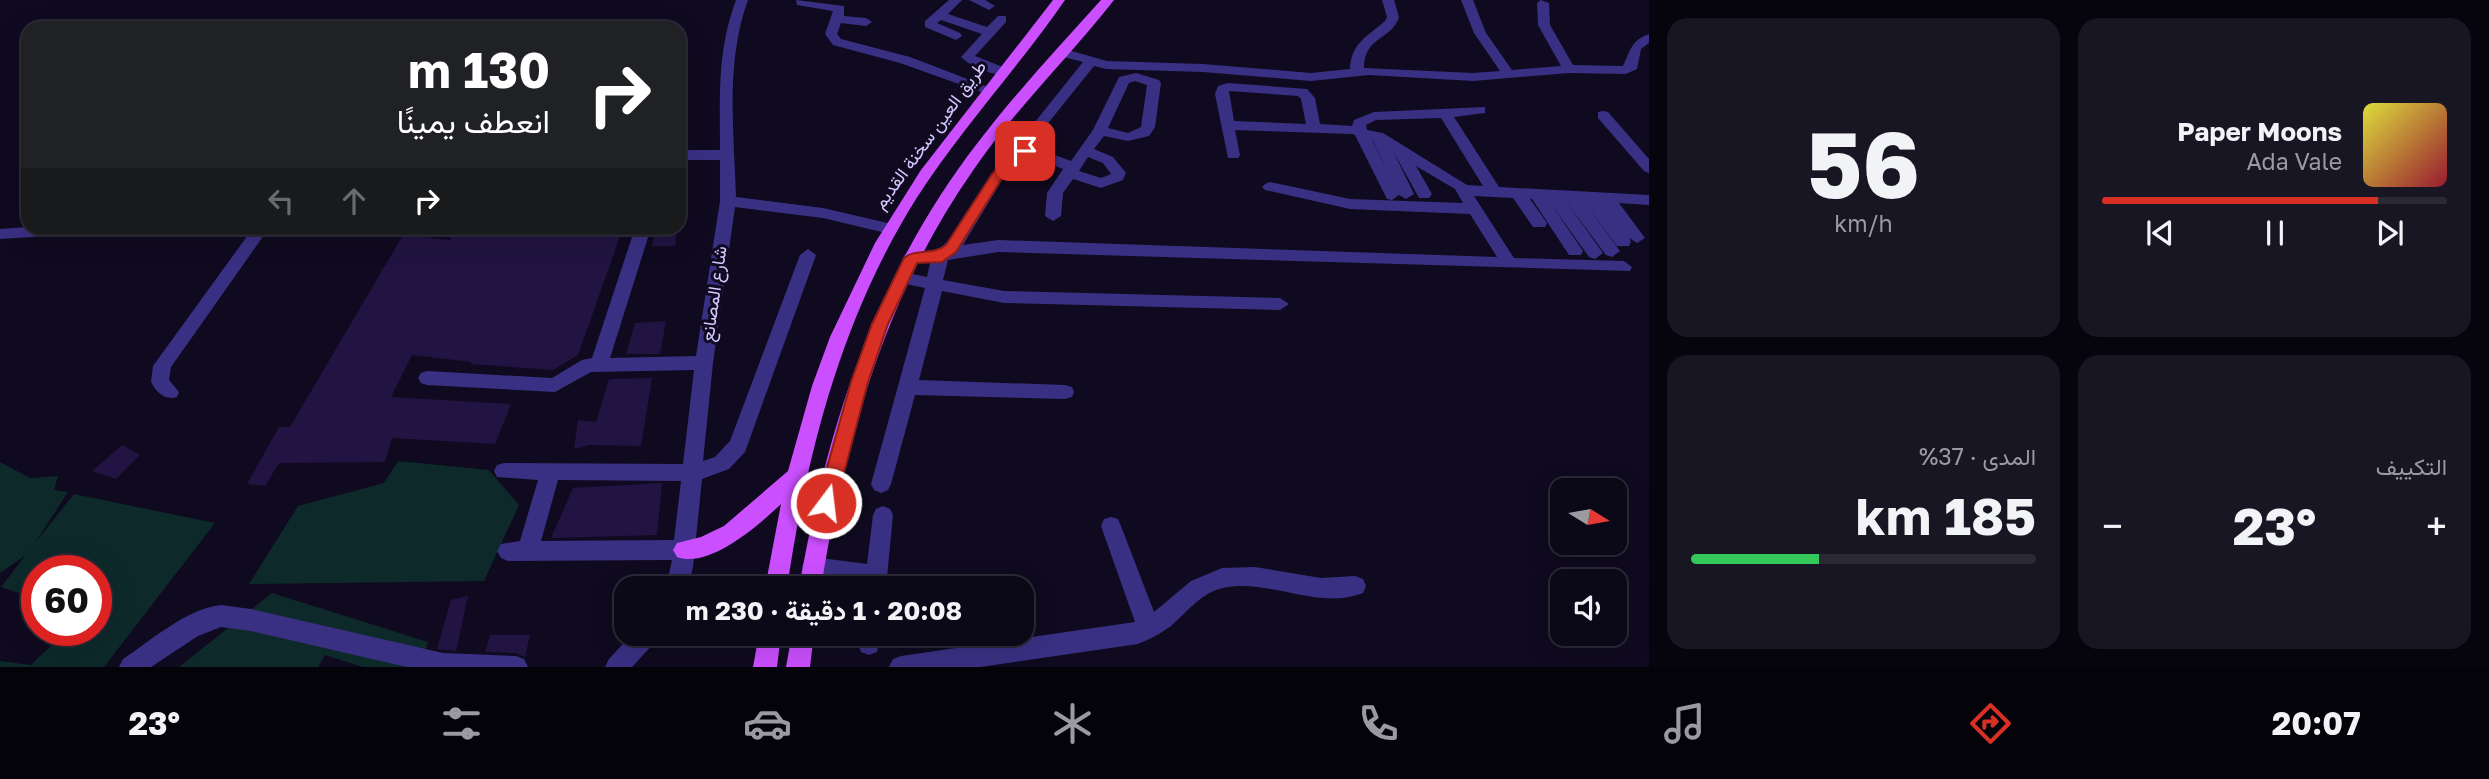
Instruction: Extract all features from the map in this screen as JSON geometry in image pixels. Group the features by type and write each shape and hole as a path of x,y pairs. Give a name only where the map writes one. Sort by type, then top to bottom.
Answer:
{"main road":[{"path":"812,576 826,503 859,382 880,324 911,258 953,189 994,131 1108,0"},
{"name":"طريق العين سخنة القديم","path":"778,576 796,476 828,366 848,316 890,229 926,173 1052,5"},
{"path":"684,550 704,547 724,538 796,476"},
{"path":"765,667 768,646"},
{"path":"799,667 802,646"}],"street":[{"name":"شارع المصانع","path":"679,576 704,363 728,201 726,62 732,27 742,0"},
{"path":"975,0 989,6"},
{"path":"1357,71 1357,55 1362,46 1391,23 1388,0"},
{"path":"1467,0 1480,33 1509,75"},
{"path":"1543,3 1544,25 1569,69"},
{"path":"800,5 838,8 841,11 831,34 837,42 905,60 989,90"},
{"path":"956,36 930,26 947,8 995,26 967,57 1003,72"},
{"path":"837,19 866,22"},
{"path":"1061,52 1090,62 1301,77 1357,71 1438,76 1509,75 1569,69 1626,70 1632,66 1632,52 1639,43 1649,38"},
{"path":"1040,151 1030,138 1090,62"},
{"path":"1053,216 1055,193 1100,131 1126,78 1143,78 1154,83 1148,127 1144,133 1128,137 1100,131"},
{"path":"1233,155 1222,92 1231,86 1305,94 1314,129"},
{"path":"1377,136 1399,195 1360,131 1359,123 1374,116 1480,110"},
{"path":"1445,114 1494,191"},
{"path":"1603,115 1649,168"},
{"path":"1228,125 1360,131 1377,136 1446,176 1463,190 1509,263"},
{"path":"1401,150 1424,194"},
{"path":"881,484 942,257 956,243 983,196 1018,152 1040,151 1076,163"},
{"path":"686,155 728,155"},
{"path":"1270,187 1350,204 1475,209"},
{"path":"1463,190 1649,200"},
{"path":"1518,192 1539,223"},
{"path":"1545,194 1575,251"},
{"path":"1545,194 1595,253"},
{"path":"1572,196 1624,244"},
{"path":"1590,197 1624,244"},
{"path":"1607,198 1624,244"},
{"path":"728,201 823,213 890,229"},
{"path":"0,234 21,233"},
{"path":"170,392 160,382 162,366 256,235"},
{"path":"599,364 641,235"},
{"path":"911,258 942,257 971,249 998,246 1624,267"},
{"path":"504,471 693,473 722,463 738,446 808,255"},
{"path":"902,278 1013,298 1280,304"},
{"path":"427,378 555,385 583,366 704,363"},
{"path":"908,387 1065,392"},
{"path":"550,472 518,551 684,550"},
{"path":"877,576 883,515"},
{"path":"1111,526 1149,629"},
{"path":"901,667 1138,633 1168,616 1189,594 1220,578 1238,575 1257,577 1318,590 1355,586"},
{"path":"131,667 190,628 221,616 251,620 443,666 516,667"},
{"path":"617,667 636,646"}],"green space":[{"path":"398,461 489,470 519,505 484,581 249,584 298,506 384,483"},
{"path":"0,462 30,478 58,476 54,490 68,492 35,543 74,494 215,523 104,667 0,667 0,661 31,665 51,646 112,646 112,555 21,555 21,559 0,573"},
{"path":"21,561 21,594 1,587"},
{"path":"272,593 428,642 420,667 363,667 325,655 318,667 179,667"}],"building":[{"path":"403,235 450,240 452,235 621,235 578,355 553,370 471,364 412,355 391,397 511,404 495,444 392,438 385,462 279,463 265,486 247,484 279,427 290,427"},
{"path":"654,235 676,235 675,246 652,246"},
{"path":"666,321 660,354 626,354 635,323"},
{"path":"652,378 641,446 589,445 574,449 578,420 596,422 609,379"},
{"path":"122,445 140,455 116,479 92,471"},
{"path":"662,483 657,535 551,538 573,488"},
{"path":"468,596 456,651 437,649 451,600"},
{"path":"490,635 530,635 525,657 516,653 485,652"}],"route":[{"path":"826,503 859,382 880,324 911,258 942,257 956,243 996,177 1018,152 1025,151"}]}
